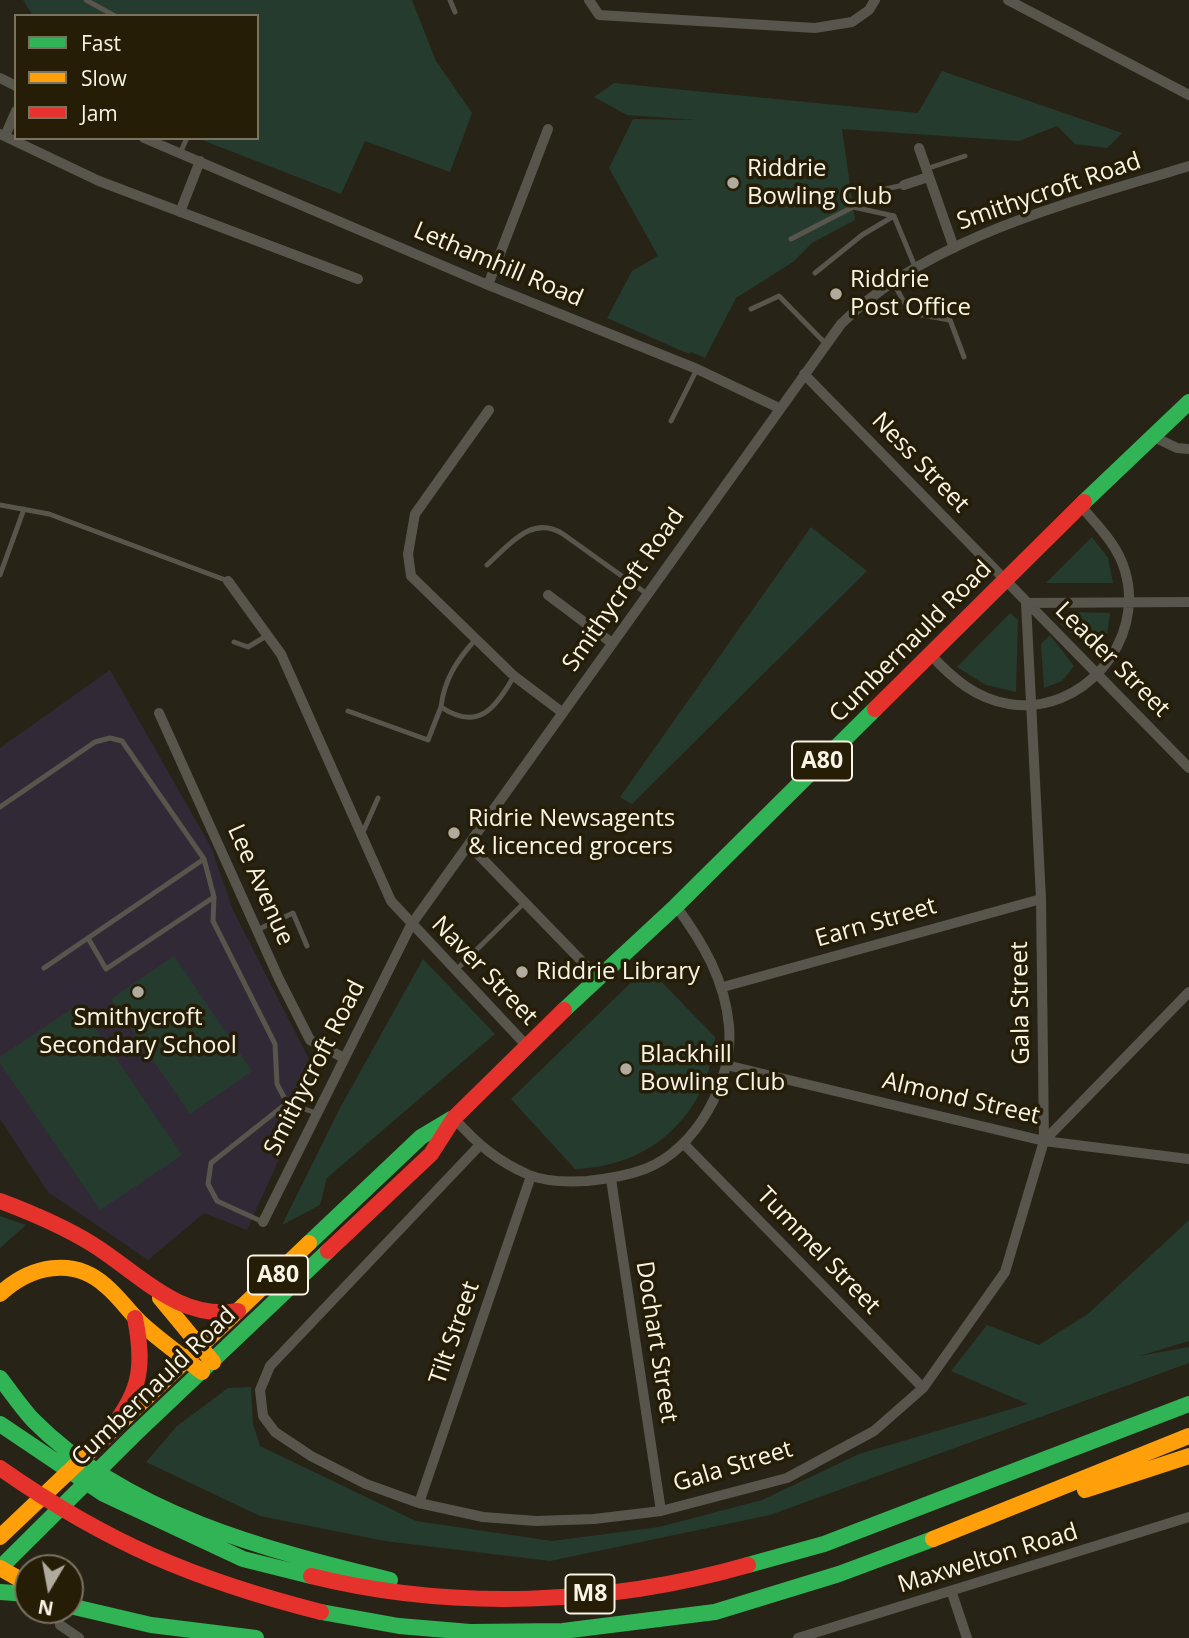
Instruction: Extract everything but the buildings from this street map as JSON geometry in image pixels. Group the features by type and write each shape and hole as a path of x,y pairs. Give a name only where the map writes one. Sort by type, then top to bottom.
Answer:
{"main road":[{"name":"Cumbernauld Road","path":"0,1568 431,1154 454,1118 526,1045 676,906 1080,505 1189,402"},
{"name":"Cumbernauld Road","path":"2,1536 421,1137 454,1118"},
{"path":"0,1201 38,1214 107,1254 155,1290 198,1313 222,1316 238,1311"},
{"path":"0,1294 22,1275 51,1266 88,1273 103,1283 135,1318 188,1360 207,1367"},
{"path":"155,1290 200,1347 207,1367"},
{"path":"105,1438 141,1380 144,1353 135,1318"},
{"path":"0,1378 21,1406 69,1450 116,1481 163,1506 202,1523 320,1563 471,1598"},
{"name":"M8","path":"1139,1421 1189,1398"},
{"name":"M8","path":"0,1424 75,1478 243,1559 355,1587 471,1598 576,1596 700,1579 824,1544 1189,1404"},
{"name":"M8","path":"915,1548 1101,1469 1189,1436"},
{"name":"M8","path":"0,1468 78,1522 158,1562 250,1595 351,1619 442,1631 540,1633 715,1612 823,1580 1189,1456"},
{"path":"84,1609 151,1625 256,1638"},
{"path":"615,1638 715,1612"}],"street":[{"path":"589,0 599,15 815,28 852,22 869,10 875,0"},
{"path":"1009,0 1145,69 1189,95"},
{"path":"14,115 3,135 99,181 358,279"},
{"path":"488,285 548,129"},
{"name":"Lethamhill Road","path":"149,140 488,285 697,369 779,408"},
{"path":"919,148 954,248"},
{"path":"180,212 200,161"},
{"name":"Smithycroft Road","path":"262,1222 342,1057 411,925 470,846 825,343 860,305 893,282 954,248 998,229 1189,166"},
{"path":"904,185 927,173"},
{"name":"Ness Street","path":"804,374 1005,581"},
{"path":"489,410 415,514 408,554 411,576 514,676 563,713"},
{"path":"1154,437 1177,448 1189,449"},
{"path":"930,654 951,677 981,696 1011,705 1030,705 1065,697 1097,675 1118,646 1129,602 1125,570 1117,551 1080,505"},
{"name":"Naver Street","path":"228,581 281,654 391,901 526,1045"},
{"name":"Leader Street","path":"1005,581 1189,768"},
{"path":"548,594 612,643"},
{"path":"1026,603 1189,602"},
{"name":"Gala Street","path":"478,1146 270,1366 261,1390 263,1416 275,1432 311,1456 366,1484 419,1503 483,1517 536,1521 594,1519 661,1511 788,1478 874,1431 923,1388 1005,1272 1044,1141 1041,899 1026,603"},
{"name":"Lee Avenue","path":"159,713 310,1040 342,1057"},
{"path":"470,846 599,979"},
{"name":"Earn Street","path":"723,987 1041,899"},
{"path":"454,1118 478,1146 531,1176 569,1182 611,1179 647,1168 684,1144 712,1104 726,1065 730,1028 723,987 702,942 676,906"},
{"path":"1044,1141 1189,992"},
{"name":"Almond Street","path":"726,1065 1044,1141 1189,1159"},
{"name":"Tummel Street","path":"684,1144 923,1388"},
{"name":"Tilt Street","path":"419,1503 531,1176"},
{"name":"Dochart Street","path":"611,1179 661,1511"},
{"name":"Maxwelton Road","path":"798,1638 952,1593 1189,1517"},
{"path":"952,1593 967,1638"},
{"path":"60,1625 79,1638"}],"lane":[{"path":"86,0 110,14"},
{"path":"450,0 455,12"},
{"path":"180,153 186,140"},
{"path":"927,173 965,156"},
{"path":"871,192 904,185"},
{"path":"790,239 853,207 894,216"},
{"path":"894,216 916,269"},
{"path":"815,273 862,235 894,216"},
{"path":"893,282 911,313 950,320 964,357"},
{"path":"751,309 779,296 825,343"},
{"path":"671,421 697,369"},
{"path":"0,505 48,514 228,581"},
{"path":"0,575 24,509"},
{"path":"487,565 531,528 549,527 563,534 647,594"},
{"path":"234,642 248,647 268,635"},
{"path":"348,711 428,740 449,678 459,658 475,640"},
{"path":"441,707 457,718 476,718 499,701 514,676"},
{"path":"0,807 95,742 110,738 122,741 204,859 214,897 213,920 275,1044 277,1084 287,1103 316,1113"},
{"path":"362,835 377,798"},
{"path":"44,968 204,859"},
{"path":"88,938 106,968 214,897"},
{"path":"455,971 525,902"},
{"path":"257,930 293,913 307,946"},
{"path":"262,1222 218,1201 208,1184 211,1163 287,1103"}],"shaded area":[{"name":"Smithycroft Secondary School","path":"110,670 211,847 233,910 317,1075 247,1230 204,1213 148,1260 48,1192 0,1119 0,748"}],"green space":[{"path":"23,0 412,0 436,61 472,113 450,172 365,141 341,194 202,140 259,140 259,14 32,14"},
{"path":"942,71 1122,133 1107,148 1075,144 1057,126 1019,141 842,129 855,220 812,243 793,262 736,298 705,358 691,352 689,354 607,318 632,271 658,256 609,168 633,119 697,120 627,115 594,97 614,83 918,113"},
{"path":"811,527 867,571 632,804 620,797"},
{"path":"1092,537 1108,558 1113,583 1046,583"},
{"path":"1071,612 1110,613 1107,635 1094,652 1060,624"},
{"path":"1010,613 1018,620 1016,692 986,685 957,667"},
{"path":"1050,635 1074,666 1062,681 1044,688 1041,644"},
{"path":"174,956 252,1071 190,1114 111,999"},
{"path":"423,959 495,1034 327,1178 320,1205 282,1225 340,1108"},
{"name":"Blackhill Bowling Club","path":"647,967 715,1037 710,1064 701,1089 688,1112 672,1131 629,1158 603,1166 575,1169 511,1099"},
{"path":"79,1004 182,1155 100,1210 0,1063 0,1057"},
{"path":"0,1216 26,1225 0,1248"},
{"path":"1189,1220 1189,1341 1139,1356 1189,1347 1189,1363 770,1515 550,1561 385,1541 260,1516 146,1462 177,1426 228,1388 251,1387 253,1424 260,1446 416,1521 552,1541 659,1527 762,1500 859,1454 1028,1404 951,1371 987,1325 1039,1345 1089,1313"}],"traffic: fast":[{"path":"1084,502 1189,402"},
{"path":"564,1010 676,906 875,709"},
{"path":"309,1243 421,1137 451,1119"},
{"path":"0,1568 134,1435 328,1251"},
{"path":"0,1378 33,1420 70,1453 154,1504 247,1541 390,1580"},
{"path":"748,1565 824,1544 1189,1404"},
{"path":"0,1424 104,1494 243,1559 311,1576"},
{"path":"321,1612 399,1626 470,1632 563,1631 715,1612 839,1574 933,1539"},
{"path":"0,1592 14,1593"},
{"path":"84,1609 151,1625 256,1638"}],"traffic: slow":[{"path":"0,1537 309,1243"},
{"path":"0,1294 12,1284 38,1271 52,1268 80,1271 106,1286 143,1325 202,1372"},
{"path":"160,1298 213,1362"},
{"path":"933,1539 1189,1436"},
{"path":"1085,1490 1189,1456"},
{"path":"0,1568 14,1576"}],"traffic: jam":[{"path":"875,709 1084,502"},
{"path":"328,1251 431,1154 454,1118 564,1010"},
{"path":"0,1201 81,1237 178,1302 196,1309 238,1311"},
{"path":"105,1438 125,1408 136,1382 140,1354 135,1318"},
{"path":"0,1468 78,1518 153,1556 233,1587 321,1612"},
{"path":"311,1576 419,1595 530,1599 641,1589 748,1565"}],"place":[{"name":"Riddrie Bowling Club","path":"733,183"},
{"name":"Riddrie Post Office","path":"836,294"},
{"name":"Ridrie Newsagents & licenced grocers","path":"454,833"},
{"name":"Riddrie Library","path":"522,972"},
{"name":"Smithycroft Secondary School","path":"138,992"},
{"name":"Blackhill Bowling Club","path":"626,1069"}]}
